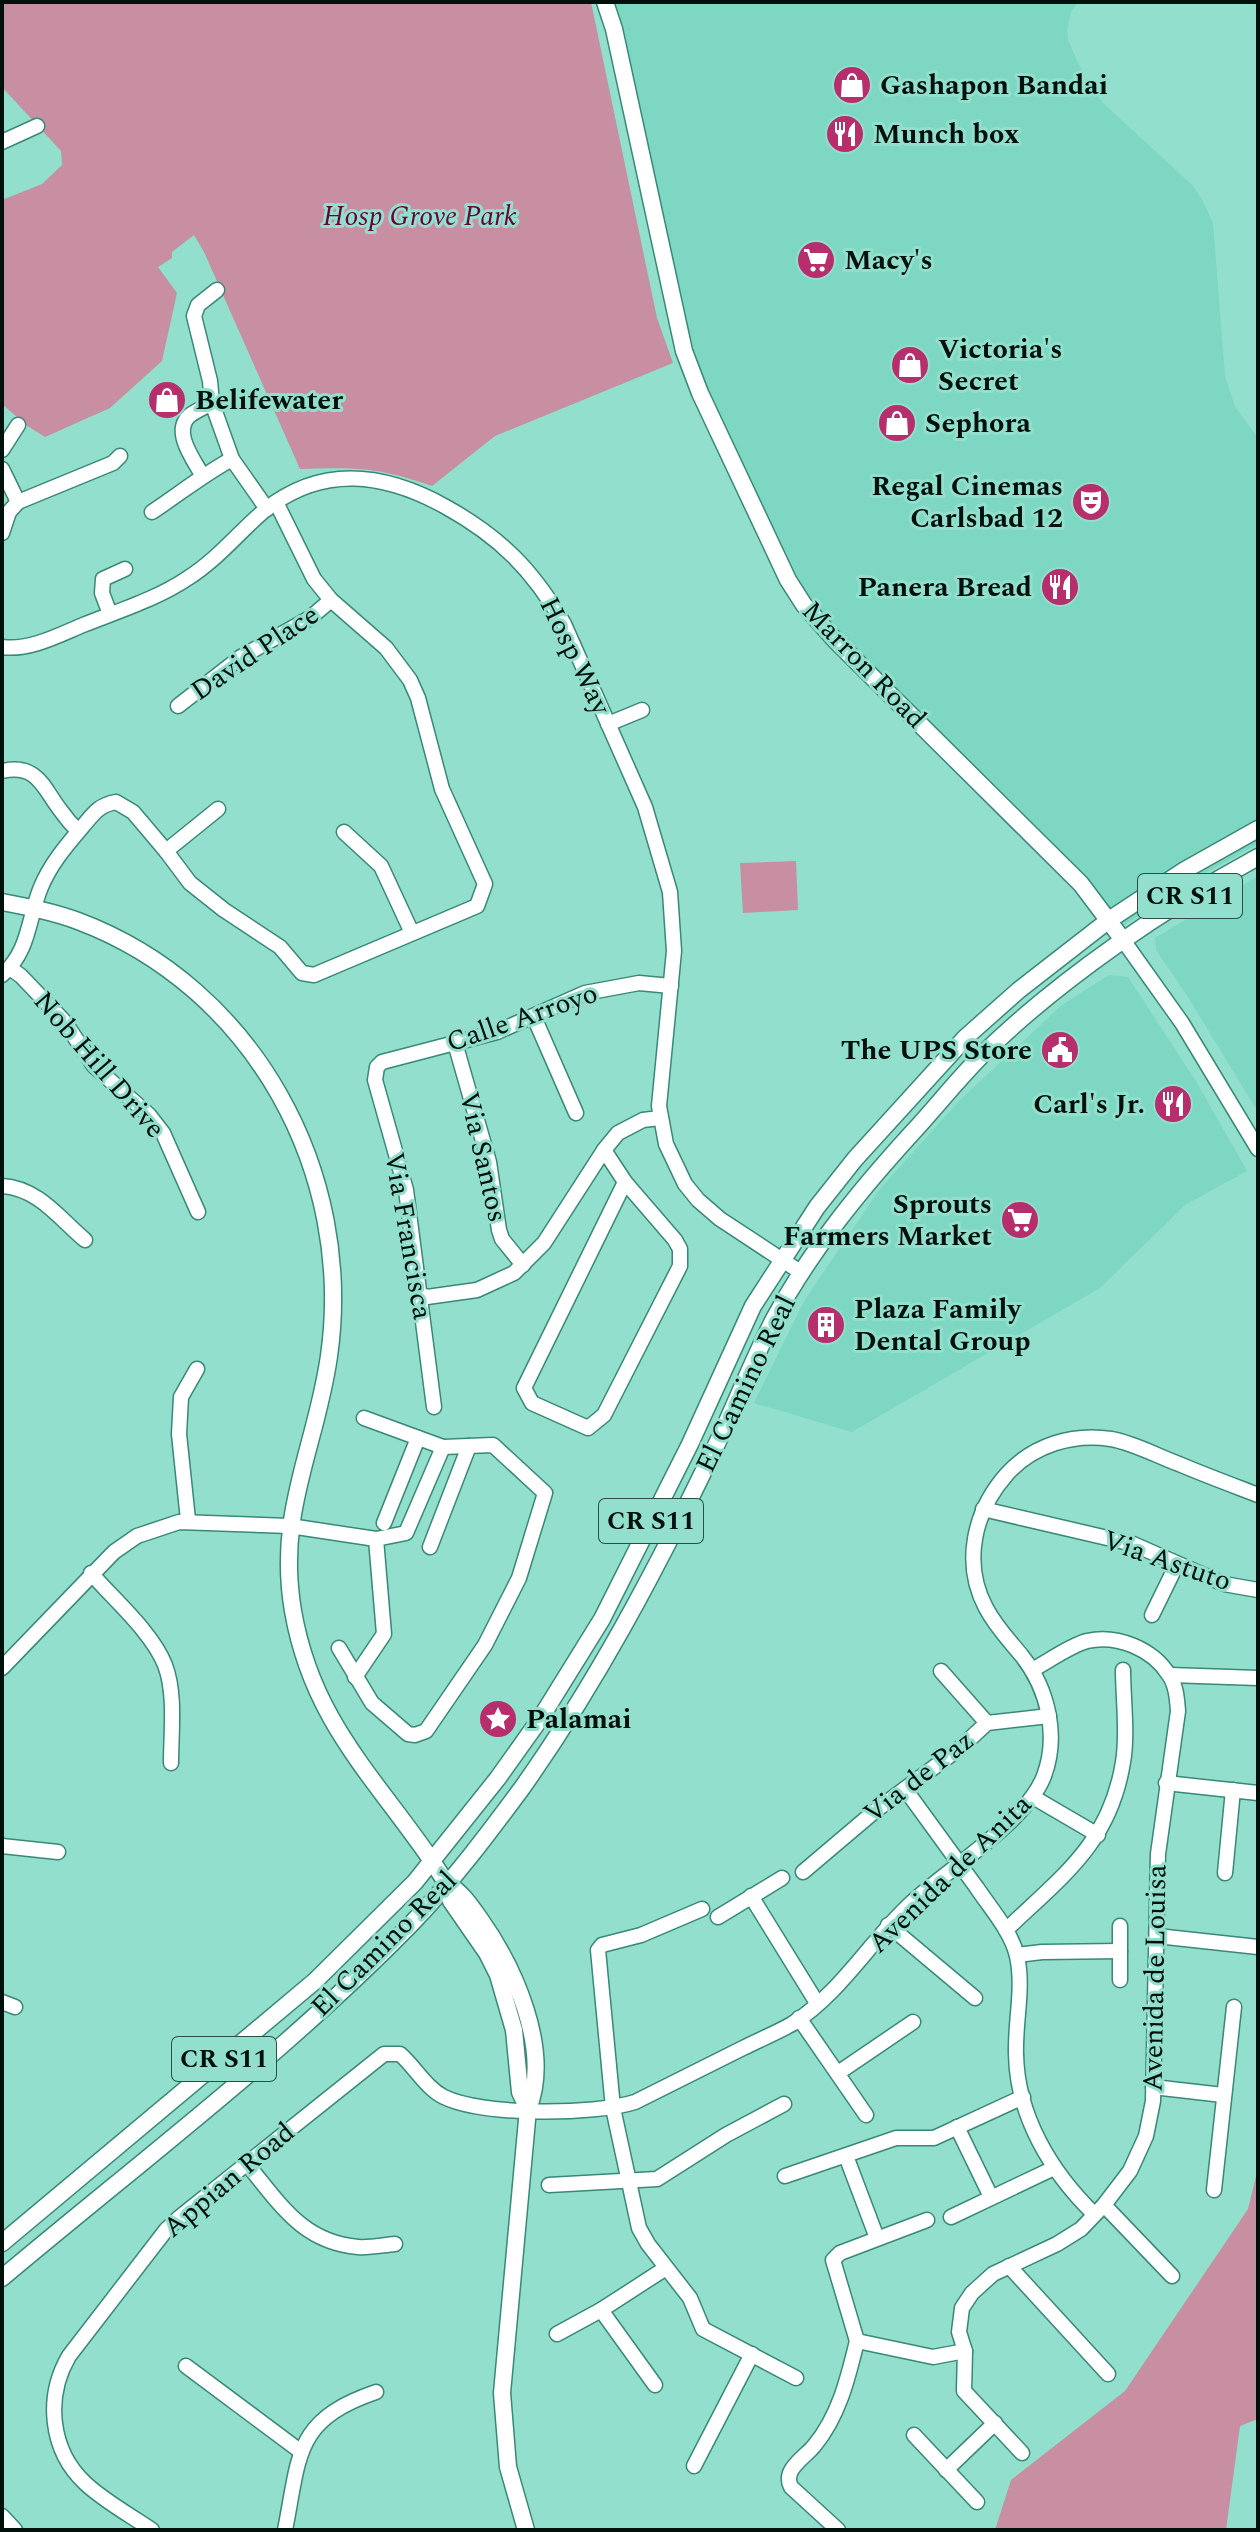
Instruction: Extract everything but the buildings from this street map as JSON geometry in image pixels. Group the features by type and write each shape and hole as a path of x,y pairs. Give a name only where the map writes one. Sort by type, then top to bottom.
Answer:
{"main road":[{"name":"Marron Road","path":"605,2 614,29 684,351 700,393 788,580 804,605 835,640 1081,884 1123,940"},
{"name":"El Camino Real","path":"2,2243 315,1981 415,1882 498,1778 540,1719 602,1619 690,1444 753,1306 781,1259 855,1159 966,1037 1019,990 1109,920 1185,870 1258,829"},
{"name":"El Camino Real","path":"2,2278 276,2050 413,1922 447,1884 542,1759 623,1631 712,1455 775,1317 802,1273 874,1175 984,1054 1035,1009 1123,940 1210,883 1258,857"},
{"path":"2,902 78,921 113,937 151,958 202,997 261,1064 286,1104 316,1174 328,1224 333,1265 333,1306 327,1370 290,1526 288,1551 293,1610 306,1667 333,1726 447,1884 459,1890 491,1934 512,1971 531,2034 535,2091 528,2109 502,2393 508,2467 526,2530"}],"street":[{"path":"2,142 37,126"},
{"path":"6,972 26,943 41,888 60,852 101,805 116,802 133,812 190,883 280,947 302,973 314,975 477,906 485,884 442,789 418,698 410,680 386,648 331,600 308,570 272,506 232,459 212,403 210,381 194,316 198,305 217,290"},
{"path":"202,475 186,445 182,429 188,417 212,403"},
{"path":"2,450 18,425"},
{"path":"2,533 9,512 18,502 113,463 120,456"},
{"path":"152,512 202,475 232,459"},
{"path":"2,469 18,502"},
{"name":"Hosp Way","path":"2,647 47,640 189,578 272,506 301,489 336,478 372,478 415,490 480,526 517,557 548,595 564,624 645,807 670,892 674,936 659,1106 666,1144 674,1165 698,1200 720,1219 802,1273"},
{"path":"110,614 102,593 103,579 125,569"},
{"name":"David Place","path":"178,706 241,657 310,618 331,600"},
{"path":"608,724 642,710"},
{"path":"2,771 16,768 38,777 78,831"},
{"path":"166,851 218,809"},
{"path":"344,832 381,866 412,933"},
{"name":"Marron Road","path":"1123,940 1182,1023 1258,1149"},
{"name":"Nob Hill Drive","path":"6,972 21,976 64,1021 94,1066 149,1115 163,1133 198,1212"},
{"name":"Calle Arroyo","path":"377,1067 382,1062 497,1032 585,993 639,983 671,986"},
{"path":"534,1017 576,1113"},
{"name":"Via Santos","path":"455,1043 489,1162 499,1230 502,1239 523,1265"},
{"name":"Via Francisca","path":"377,1067 375,1080 406,1190 434,1407"},
{"path":"421,1295 427,1297 477,1290 514,1273 544,1243 618,1133 643,1120 660,1118"},
{"path":"604,1150 625,1182 675,1240 680,1249 680,1266 604,1415 588,1428 532,1403 524,1388 625,1182"},
{"path":"2,1186 31,1194 50,1205 85,1240"},
{"path":"188,1520 180,1422 181,1397 197,1369"},
{"path":"339,1648 372,1703 408,1734 426,1731 485,1645 519,1578 545,1493 493,1445 443,1447 364,1418"},
{"path":"384,1523 418,1438"},
{"name":"Avenida de Anita","path":"528,2109 541,2112 613,2108 635,2102 799,2018 843,1981 888,1925 909,1905 1024,1809 1048,1764 1049,1716 1032,1670 1002,1635 984,1606 975,1573 974,1549 978,1519 983,1509 998,1485 1023,1459 1058,1441 1094,1438 1125,1443 1258,1495"},
{"path":"430,1547 469,1446"},
{"path":"2,1668 91,1573 137,1536 188,1520 290,1526 376,1539 406,1533 443,1447"},
{"name":"Via Astuto","path":"983,1509 1133,1544 1224,1584 1258,1590"},
{"path":"355,1677 384,1634 376,1539"},
{"path":"1152,1615 1177,1564"},
{"path":"91,1573 146,1635 165,1666 171,1690 171,1763"},
{"path":"1032,1670 1086,1641 1115,1640 1150,1654 1170,1675 1258,1678"},
{"path":"1006,1930 1087,1852 1107,1820 1124,1761 1123,1670"},
{"path":"941,1671 987,1723"},
{"name":"Avenida de Louisa","path":"965,2351 959,2332 962,2308 972,2293 993,2274 1057,2244 1081,2229 1130,2171 1141,2150 1151,2113 1153,2087 1158,1854 1178,1711 1170,1675"},
{"name":"Via de Paz","path":"803,1872 875,1811 960,1748 987,1723 1049,1716"},
{"path":"1166,1783 1258,1793"},
{"path":"905,1789 1006,1930 1017,1955 1021,1993 1016,2054 1023,2097 1034,2131 1054,2168 1070,2191 1099,2210 1172,2276"},
{"path":"1225,1873 1233,1790"},
{"path":"1033,1797 1098,1835"},
{"path":"2,1846 58,1852"},
{"path":"718,1917 782,1878"},
{"path":"751,1896 817,2003"},
{"path":"702,1909 641,1935 602,1945 598,1953 613,2108 639,2228 690,2298 703,2329 796,2378"},
{"path":"888,1925 975,1998"},
{"path":"1120,1926 1120,1980"},
{"path":"1157,1936 1258,1947"},
{"path":"1017,1955 1120,1951"},
{"path":"1214,2190 1234,2007"},
{"path":"799,2018 866,2115"},
{"path":"838,2073 913,2022"},
{"name":"Appian Road","path":"152,2530 88,2486 65,2454 56,2434 53,2399 69,2356 166,2230 246,2163 389,2052 404,2058 443,2097 476,2107 528,2109"},
{"path":"1153,2087 1223,2095"},
{"path":"785,2176 896,2138 934,2138 1023,2097"},
{"path":"549,2185 657,2179 726,2135 784,2104"},
{"path":"957,2127 991,2197"},
{"path":"846,2156 877,2238"},
{"path":"246,2163 298,2224 328,2241 359,2248 395,2244"},
{"path":"951,2217 1054,2168"},
{"path":"838,2530 788,2481 789,2472 815,2444 845,2392 857,2341 833,2264 840,2253 927,2220"},
{"path":"1009,2266 1108,2374"},
{"path":"557,2334 666,2268"},
{"path":"601,2310 655,2385"},
{"path":"857,2341 933,2357 965,2351 964,2391 1022,2453"},
{"path":"694,2466 752,2354"},
{"path":"186,2366 300,2451"},
{"path":"285,2530 300,2451 308,2435 326,2417 356,2399 376,2392"},
{"path":"946,2470 995,2423"},
{"path":"914,2435 977,2502"},
{"path":"2,2516 15,2530"}],"shaded area":[{"path":"606,2 1078,2 1071,12 1068,40 1086,81 1103,103 1192,185 1213,223 1225,376 1235,407 1258,438 1258,844 1202,875 1116,930 808,611 700,393"},
{"path":"1258,876 1258,1112 1156,950 1155,938"},
{"path":"1109,975 1128,977 1197,1083 1247,1171 1185,1205 1100,1288 852,1432 754,1403 804,1301 880,1189 960,1100 1062,1005"}],"green space":[{"name":"Hosp Grove Park","path":"2,2 591,2 657,318 673,363 495,436 432,486 367,470 300,469 194,235 172,252 172,258 158,267 177,293 162,361 110,408 45,437 2,404 2,200 42,184 62,165 61,151 2,87"},
{"path":"796,861 798,910 743,913 740,863"},
{"path":"1258,2168 1258,2419 1240,2426 1226,2530 995,2530 1011,2480 1125,2391 1248,2209"}],"place":[{"name":"Gashapon Bandai","path":"852,85"},
{"name":"Munch box","path":"845,134"},
{"name":"Macy's","path":"816,260"},
{"name":"Victoria's Secret","path":"910,365"},
{"name":"Belifewater","path":"167,400"},
{"name":"Sephora","path":"897,423"},
{"name":"Regal Cinemas Carlsbad 12","path":"1091,502"},
{"name":"Panera Bread","path":"1060,587"},
{"name":"The UPS Store","path":"1060,1050"},
{"name":"Carl's Jr.","path":"1173,1104"},
{"name":"Sprouts Farmers Market","path":"1020,1220"},
{"name":"Plaza Family Dental Group","path":"826,1325"},
{"name":"Palamai","path":"498,1719"}]}
